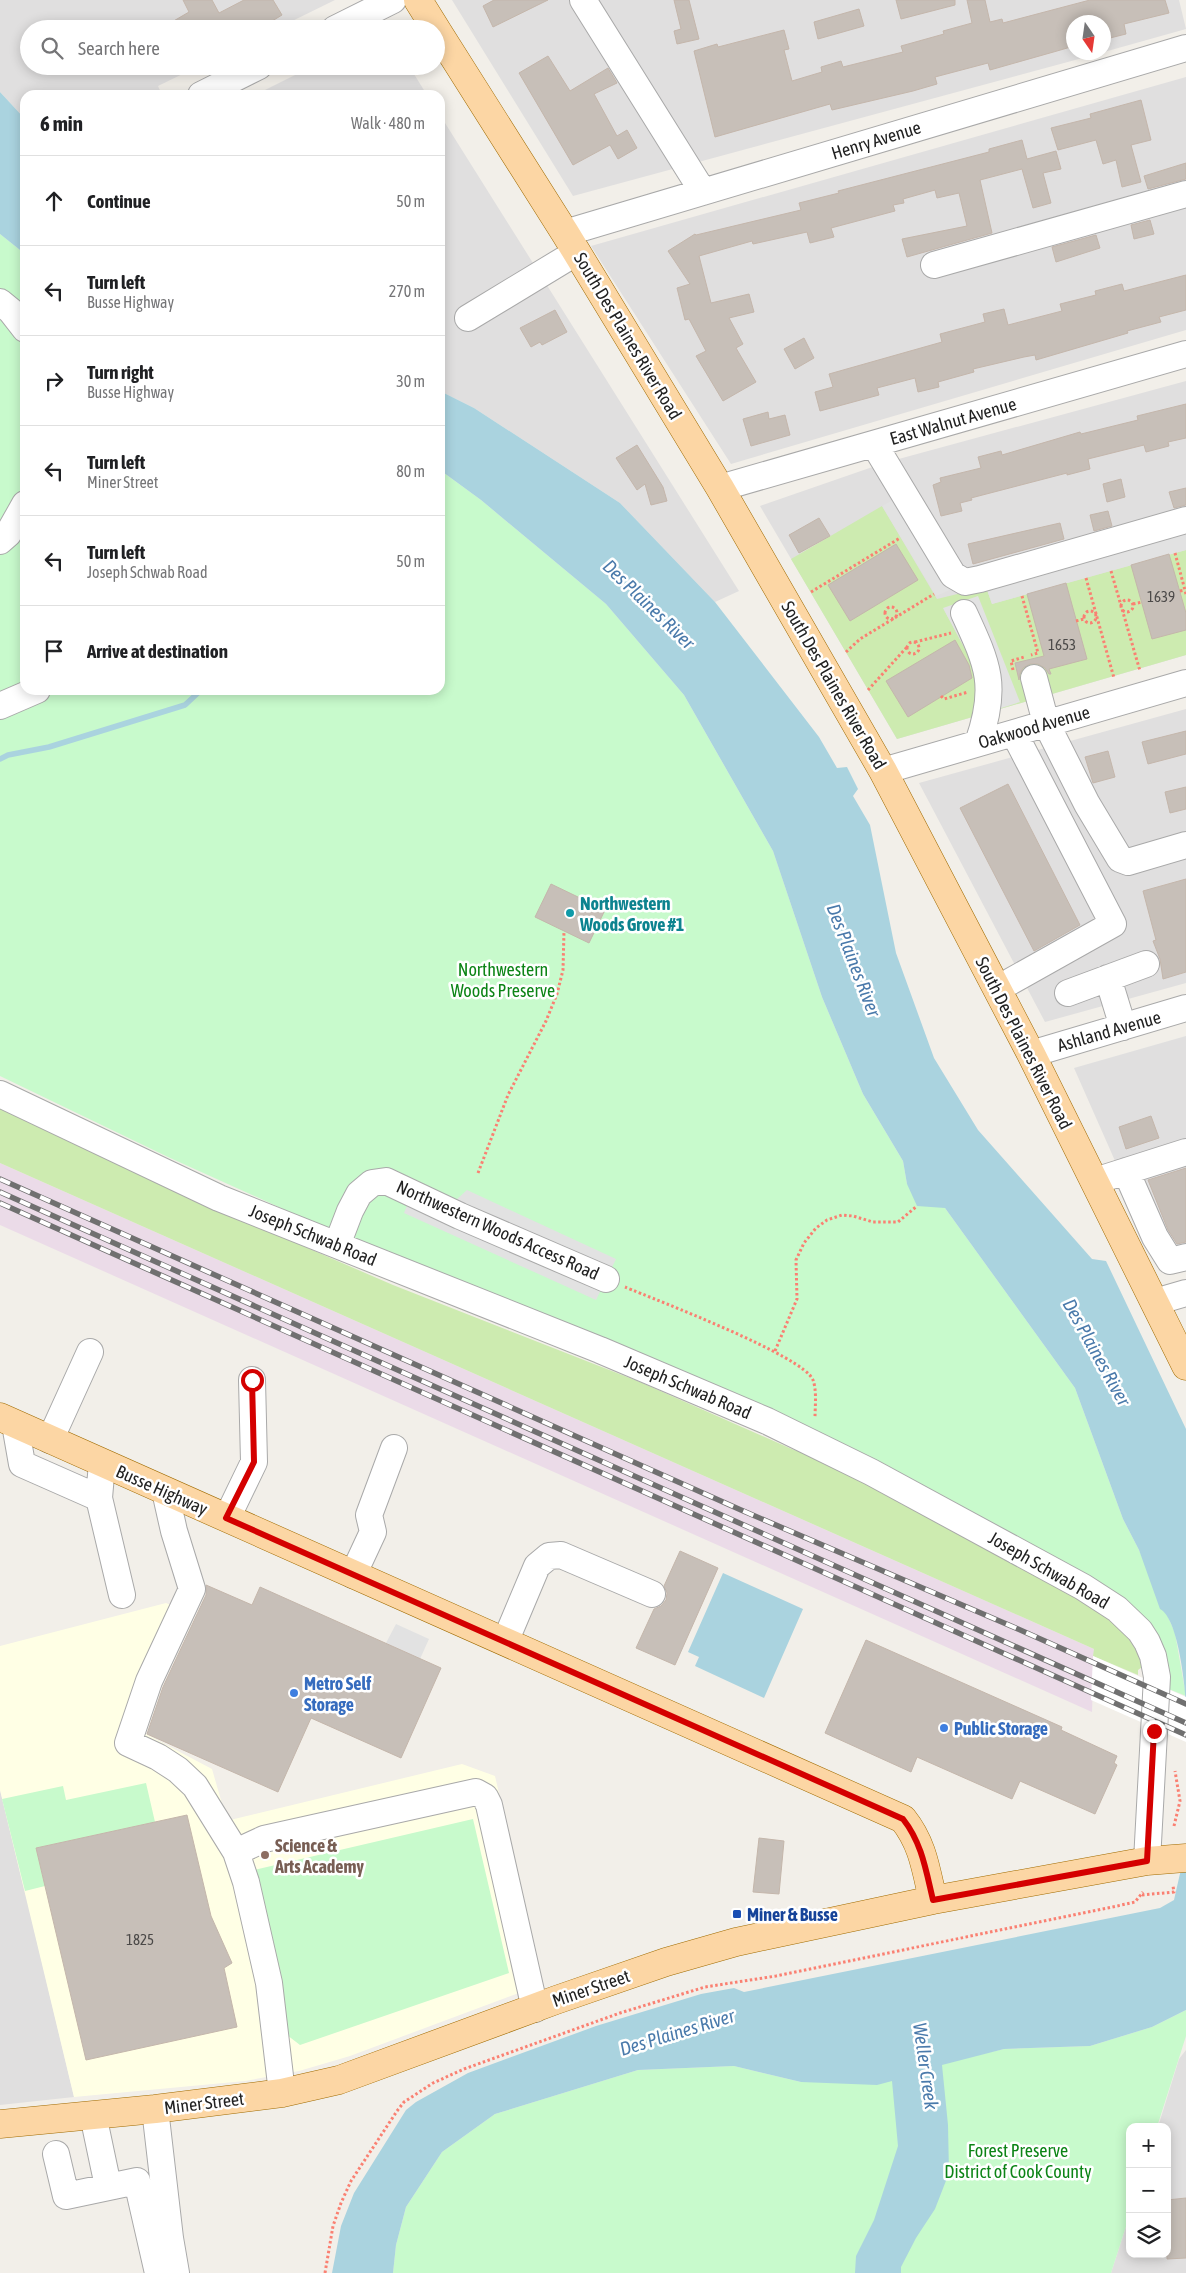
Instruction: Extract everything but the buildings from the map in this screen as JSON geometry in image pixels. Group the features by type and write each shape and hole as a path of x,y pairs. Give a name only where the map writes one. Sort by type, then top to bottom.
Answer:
{"main road":[{"name":"South Des Plaines River Road","path":"418,0 430,20"},
{"name":"South Des Plaines River Road","path":"445,43 571,242 720,488 883,771 1031,1054 1186,1366"},
{"name":"Busse Highway","path":"7,1420 903,1819 920,1844 933,1900"},
{"name":"Miner Street","path":"0,2124 154,2109 282,2093 338,2080 666,1962 727,1945 933,1900 1147,1861 1183,1858"}],"street":[{"path":"353,20 393,0"},
{"path":"583,0 703,192"},
{"name":"Henry Avenue","path":"468,318 571,242 703,192 1186,48"},
{"path":"211,90 241,75"},
{"path":"934,265 1186,194"},
{"path":"0,302 11,311 20,323"},
{"name":"East Walnut Avenue","path":"720,488 1186,354"},
{"path":"874,444 953,575 965,582 1186,520"},
{"path":"0,541 8,534 20,513"},
{"path":"960,622 982,652 989,678 988,700 978,743"},
{"name":"Oakwood Avenue","path":"883,771 1186,683"},
{"path":"1035,684 1046,724 1087,804 1120,859 1128,862 1186,845"},
{"path":"0,706 25,695"},
{"path":"997,990 1113,924 1014,733"},
{"path":"1068,994 1146,964"},
{"path":"1108,978 1123,1027"},
{"name":"Ashland Avenue","path":"1031,1054 1186,1008"},
{"name":"Joseph Schwab Road","path":"0,1094 219,1198 600,1350 768,1421 942,1510 1083,1587 1117,1609 1140,1630 1153,1656 1157,1677 1147,1861"},
{"path":"1094,1181 1186,1152"},
{"path":"1126,1171 1155,1237 1170,1262 1186,1258"},
{"name":"Northwestern Woods Access Road","path":"337,1245 350,1211 359,1194 372,1183 386,1181 460,1216 606,1279"},
{"path":"1155,1302 1186,1293"},
{"path":"50,1440 90,1352"},
{"path":"226,1518 254,1462 252,1380"},
{"path":"7,1420 22,1464 99,1498"},
{"path":"353,1575 373,1532 369,1515 394,1448"},
{"path":"102,1463 99,1498 122,1595"},
{"path":"165,1491 174,1531 192,1589 149,1681 128,1743 158,1757 178,1770 195,1786 236,1852 246,1882 269,1983 282,2093"},
{"path":"505,1642 537,1566 549,1556 561,1555 652,1594"},
{"path":"236,1852 264,1839 476,1792 485,1796 489,1805 535,2008"},
{"path":"154,2109 176,2273"},
{"path":"93,2115 108,2186"},
{"path":"56,2154 66,2196 137,2181 158,2273"}],"path":[{"path":"810,592 900,538"},
{"path":"1175,553 1186,592 1180,591"},
{"path":"1111,571 1140,671"},
{"path":"1086,578 1114,678"},
{"path":"846,652 860,639 934,594"},
{"path":"1022,596 1035,633 1038,653 1011,661 1018,686 1035,684"},
{"path":"1121,608 1125,600 1131,601 1133,604"},
{"path":"1133,604 1142,602"},
{"path":"1121,608 1128,612 1132,610 1133,604"},
{"path":"887,606 893,607 898,613 894,618 891,619 886,616 887,606"},
{"path":"1084,619 1087,612 1090,611 1096,615"},
{"path":"1076,621 1084,619 1090,623 1094,622 1096,615"},
{"path":"868,690 912,642 916,642 960,622"},
{"path":"916,642 920,648 916,654"},
{"path":"908,647 909,652 919,657"},
{"path":"941,696 944,699 989,688"},
{"path":"478,1173 512,1086 546,1021 557,994 563,970 564,931"},
{"path":"775,1351 797,1299 796,1260 804,1243 816,1228 827,1220 842,1215 873,1222 898,1222 917,1206"},
{"path":"606,1279 775,1351 802,1366 813,1380 815,1418"},
{"path":"325,2273 333,2226 351,2182 397,2111 404,2102 464,2069 583,2026 705,1987 776,1976 1117,1906 1135,1902 1142,1894 1174,1892 1173,1886"}],"shaded area":[{"path":"0,0 335,0 294,20 20,20 20,75 181,75 158,86 160,90 20,90 20,114 0,92"},
{"path":"452,0 1179,0 1186,29 1111,50 1111,15 1066,15 1066,60 1075,60 573,196"},
{"path":"295,75 415,75 424,90 265,90"},
{"path":"1186,77 1186,330 731,464 591,246"},
{"path":"445,123 739,591 715,602 620,503 474,408 445,394"},
{"path":"1186,381 1186,655 897,739 760,506 884,463"},
{"path":"899,497 952,589 936,596 882,506"},
{"path":"1186,532 1186,550 992,604 986,587"},
{"path":"978,596 1020,702 973,717 978,673 943,608"},
{"path":"1186,709 1186,983 1045,1022 919,783"},
{"path":"1186,1036 1186,1268 1165,1274 1074,1068"},
{"path":"0,1163 1094,1649 1092,1712 0,1225"},
{"path":"467,1190 616,1259 596,1300 404,1213 412,1193 456,1200"},
{"name":"Science & Arts Academy","path":"166,1603 193,1614 140,1731 212,1769 225,1814 230,1820 462,1764 495,1776 543,1984 350,2056 299,2071 245,2081 74,2097 0,1790 0,1646"},
{"path":"396,1624 429,1639 420,1659 386,1643"},
{"path":"0,1790 25,1891 74,2097 0,2105"},
{"path":"1186,2050 1186,2273 1111,2273 1126,2226 1126,2258 1171,2258 1171,2123 1159,2123 1179,2059"}],"green space":[{"name":"Northwestern Woods Preserve","path":"0,234 20,250 20,695 445,695 445,474 481,500 606,604 684,695 773,851 822,997 863,1094 903,1161 907,1184 945,1208 1075,1388 1123,1519 1139,1550 1175,1633 1186,1696 1166,1688 1160,1646 781,1414 618,1343 303,1218 168,1157 0,1076"},
{"path":"882,506 937,599 986,587 992,604 1186,550 1186,655 1008,707 897,739 791,559","holes":["943,608 1008,707 978,673"]},
{"path":"0,1107 148,1179 393,1285 640,1382 794,1450 809,1454 947,1524 1092,1607 1119,1624 1130,1635 1145,1665 1138,1670 1138,1675 1093,1656 1094,1649 0,1163"},
{"path":"146,1783 155,1822 36,1848 45,1886 25,1891 2,1799 63,1786 66,1800"},
{"path":"473,1819 509,1973 300,2045 287,2035 286,2011 254,1870"},
{"name":"Forest Preserve District of Cook County","path":"1186,2010 1186,2036 1158,2123 1126,2123 1126,2226 1111,2273 393,2273 396,2245 406,2207 442,2152 495,2114 638,2070 734,2066 801,2082 959,2059 1004,2049 1090,2046 1152,2027"}],"water":[{"path":"0,92 20,114 20,250 0,234"},
{"name":"Des Plaines River","path":"445,394 474,408 620,503 715,602 819,737 837,768 847,767 858,789 853,796 870,825 896,953 934,1058 978,1130 1092,1259 1106,1261 1186,1429 1186,1704 1179,1652 1172,1625 1160,1609 1139,1550 1123,1519 1075,1388 945,1208 917,1206 907,1184 903,1161 863,1094 822,997 773,851 684,695 606,604 481,500 445,474"},
{"path":"723,1573 803,1609 764,1698 695,1666 699,1657 688,1652"},
{"path":"1186,1847 1186,2010 1152,2027 1090,2046 1004,2049 942,2065 948,2125 949,2173 935,2209 916,2238 901,2267 901,2273 855,2273 856,2256 874,2220 898,2146 892,2081 877,2085 801,2082 734,2066 638,2070 495,2114 442,2152 406,2207 396,2245 393,2273 332,2273 341,2226 354,2193 406,2110 416,2102 468,2073 596,2026 701,1994 734,1988 744,1992 1160,1908 1174,1900"}],"pier":[{"path":"1093,1656 1186,1697 1186,1742 1091,1700"}],"waterway":[{"path":"0,759 8,755 49,747 185,705 196,695"}],"railway":[{"path":"0,1179 741,1510 1018,1629 1186,1704"},
{"path":"0,1192 1186,1723"},
{"path":"0,1203 1186,1735"}],"place":[{"name":"Northwestern Woods Grove #1","path":"570,913"},
{"name":"Metro Self Storage","path":"294,1693"},
{"name":"Public Storage","path":"944,1728"},
{"name":"Science & Arts Academy","path":"265,1855"},
{"name":"Miner & Busse","path":"737,1914"}],"route":[{"path":"252,1380 254,1462 226,1518 903,1819 920,1844 933,1900 1147,1861 1154,1731"}],"water label":[{"name":"Weller Creek","path":"926,2066"}]}
